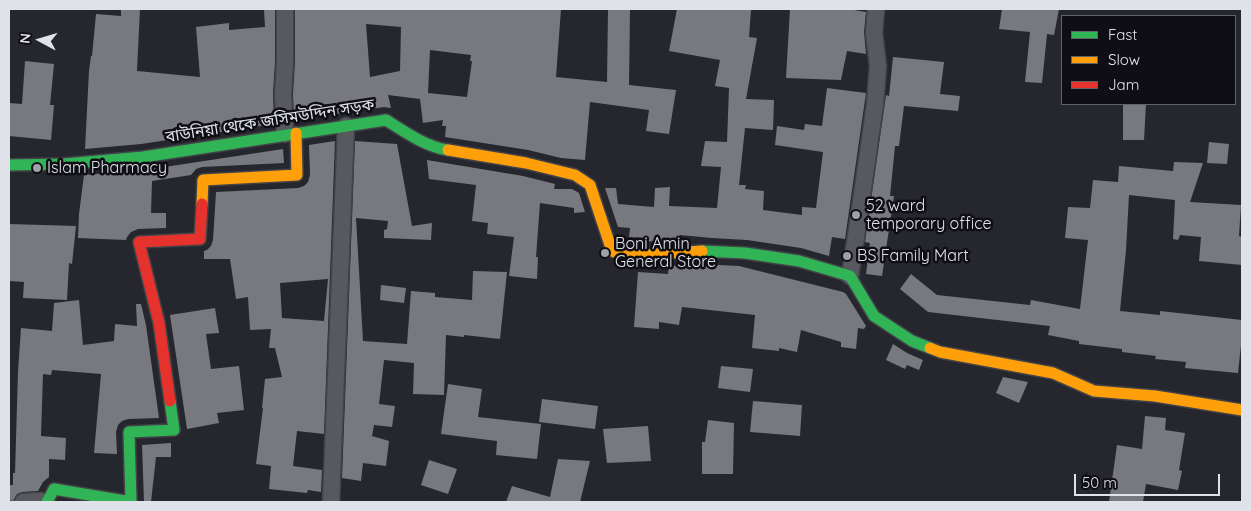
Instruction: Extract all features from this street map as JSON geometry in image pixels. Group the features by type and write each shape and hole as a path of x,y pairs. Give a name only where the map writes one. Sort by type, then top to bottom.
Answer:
{"street":[{"path":"23,502 45,502 54,489 131,502 129,432 174,430 159,323 139,242 200,239 203,180 298,175 282,94 285,62 285,9"},
{"path":"876,9 874,33 878,66 875,104 850,276 874,316 912,342 940,352 1053,373 1094,391 1155,396 1242,410"},
{"name":"বাউনিয়া থেকে জসিমউদ্দিন সড়ক","path":"9,165 64,164 143,157 386,120 410,135 439,149 526,163 575,175 590,185 612,251 626,256 700,251 744,253 799,261 850,276"},
{"path":"331,502 346,126"}],"building":[{"path":"121,9 140,9 137,71 200,77 196,27 229,23 229,30 265,27 264,10 275,9 274,124 141,144 85,149 89,71 96,14 121,16"},
{"path":"295,9 561,9 556,77 607,82 608,9 630,9 629,85 676,90 669,134 646,131 649,110 590,102 585,160 561,158 528,150 445,137 446,126 442,126 443,120 423,123 420,99 388,95 391,108 384,107 294,120","holes":["366,24 401,27 400,71 370,77","430,50 471,55 470,61 472,61 467,97 428,93"]},
{"path":"677,9 751,10 749,37 757,38 746,99 774,100 773,130 745,128 739,185 746,185 745,189 764,191 763,210 802,215 802,207 816,208 823,152 775,145 777,126 804,130 805,124 822,126 827,88 866,93 845,239 832,237 829,256 801,248 747,240 680,235 679,239 644,242 644,238 629,237 630,228 618,227 605,188 616,188 618,204 654,207 655,188 670,187 669,206 717,208 721,167 701,166 705,141 727,142 729,88 715,86 720,60 669,51"},
{"path":"790,9 848,9 866,12 864,32 866,54 847,51 841,80 786,78"},
{"path":"1002,9 1059,9 1054,35 1047,34 1042,83 1025,82 1030,32 999,29"},
{"path":"893,57 944,62 940,94 960,96 958,111 904,106 899,146 895,146 890,196 894,196 882,276 866,274 870,243 865,242 886,95 889,96"},
{"path":"25,61 54,64 50,105 54,105 51,140 9,136 9,103 22,104"},
{"path":"1123,105 1146,105 1144,140 1123,140"},
{"path":"335,141 324,434 297,431 293,466 322,470 321,492 308,490 307,493 269,489 271,466 256,464 265,379 282,377 275,348 269,348 271,329 250,330 248,297 236,299 230,259 204,259 204,251 211,246 213,240 216,192 298,188 304,186 308,182 310,175 309,145","holes":["328,279 324,321 282,318 280,283"]},
{"path":"355,141 397,144 412,226 432,223 431,240 384,238 384,230 387,229 388,221 356,218 363,341 407,344 411,291 435,293 435,297 472,300 473,271 507,272 500,339 446,335 444,395 413,394 414,363 384,360 379,404 395,406 392,427 374,425 372,436 389,441 386,466 363,463 361,481 342,478"},
{"path":"1209,142 1229,144 1227,164 1207,163"},
{"path":"283,149 284,163 202,167 196,169 191,175 152,181 151,213 166,213 166,228 138,229 131,232 126,240 78,238 84,175 145,170"},
{"path":"427,160 523,176 555,184 554,189 572,189 579,193 585,212 574,213 574,208 540,203 536,257 538,257 537,279 509,276 514,237 487,234 488,223 472,221 476,185 429,179"},
{"path":"1174,162 1203,163 1190,202 1241,205 1239,236 1242,237 1242,265 1199,261 1201,237 1180,235 1178,240 1173,239 1175,200 1129,195 1120,311 1160,315 1160,311 1242,320 1238,373 1185,368 1186,362 1155,359 1156,356 1122,352 1122,349 1079,344 1079,341 1048,335 1050,326 928,312 900,289 911,274 937,295 1030,305 1031,300 1080,309 1088,240 1065,238 1068,207 1090,208 1093,180 1118,182 1119,166 1173,171"},
{"path":"9,224 76,226 72,264 69,263 67,300 23,298 24,282 9,281"},
{"path":"700,264 739,266 843,292 866,326 864,329 858,328 856,349 841,347 841,342 801,330 797,352 779,348 779,351 752,348 755,315 682,307 679,325 659,322 659,329 634,327 638,272 668,274 669,266"},
{"path":"381,285 406,288 404,303 380,300"},
{"path":"79,300 83,345 114,341 115,324 137,326 136,304 141,304 146,325 159,418 128,419 122,421 118,425 116,432 117,454 94,453 101,374 52,370 51,375 43,374 41,436 66,438 65,460 49,459 49,477 43,482 38,491 22,492 17,494 13,501 9,500 9,485 13,485 13,473 15,473 21,328 52,331 54,303"},
{"path":"215,308 219,333 206,334 211,369 239,366 244,410 217,413 219,423 187,429 170,315"},
{"path":"893,344 923,360 919,370 907,365 905,369 886,360"},
{"path":"721,366 753,369 750,392 718,388"},
{"path":"1003,377 1028,382 1019,403 996,393"},
{"path":"448,384 482,389 478,417 541,424 537,459 496,455 497,441 441,434"},
{"path":"542,399 598,406 595,429 539,422"},
{"path":"753,401 802,405 800,436 750,432"},
{"path":"1145,416 1166,418 1165,430 1185,433 1179,470 1182,471 1178,490 1146,484 1143,502 1109,502 1117,445 1142,449"},
{"path":"708,420 734,423 733,474 702,474 702,442 705,442"},
{"path":"648,426 651,461 607,463 603,429"},
{"path":"171,443 171,457 156,457 151,502 144,502 142,445"},
{"path":"558,459 590,461 580,502 506,502 512,486 550,497"},
{"path":"429,460 457,469 448,494 421,485"}],"traffic: fast":[{"path":"9,165 64,164 143,157 386,120 432,146 448,150"},
{"path":"702,251 745,253 799,261 850,276 874,316 912,341 930,348"},
{"path":"47,502 54,489 131,502 129,432 174,430 170,401"}],"traffic: slow":[{"path":"202,204 203,180 297,175 296,133"},
{"path":"448,150 526,163 575,175 590,185 612,251 626,256 702,251"},
{"path":"930,348 940,352 1053,373 1094,391 1155,396 1242,410"}],"traffic: jam":[{"path":"170,401 159,323 139,242 200,239 202,204"}],"place":[{"name":"Islam Pharmacy","path":"37,168"},
{"name":"52 ward temporary office","path":"856,215"},
{"name":"Boni Amin General Store","path":"605,253"},
{"name":"BS Family Mart","path":"847,256"}]}
